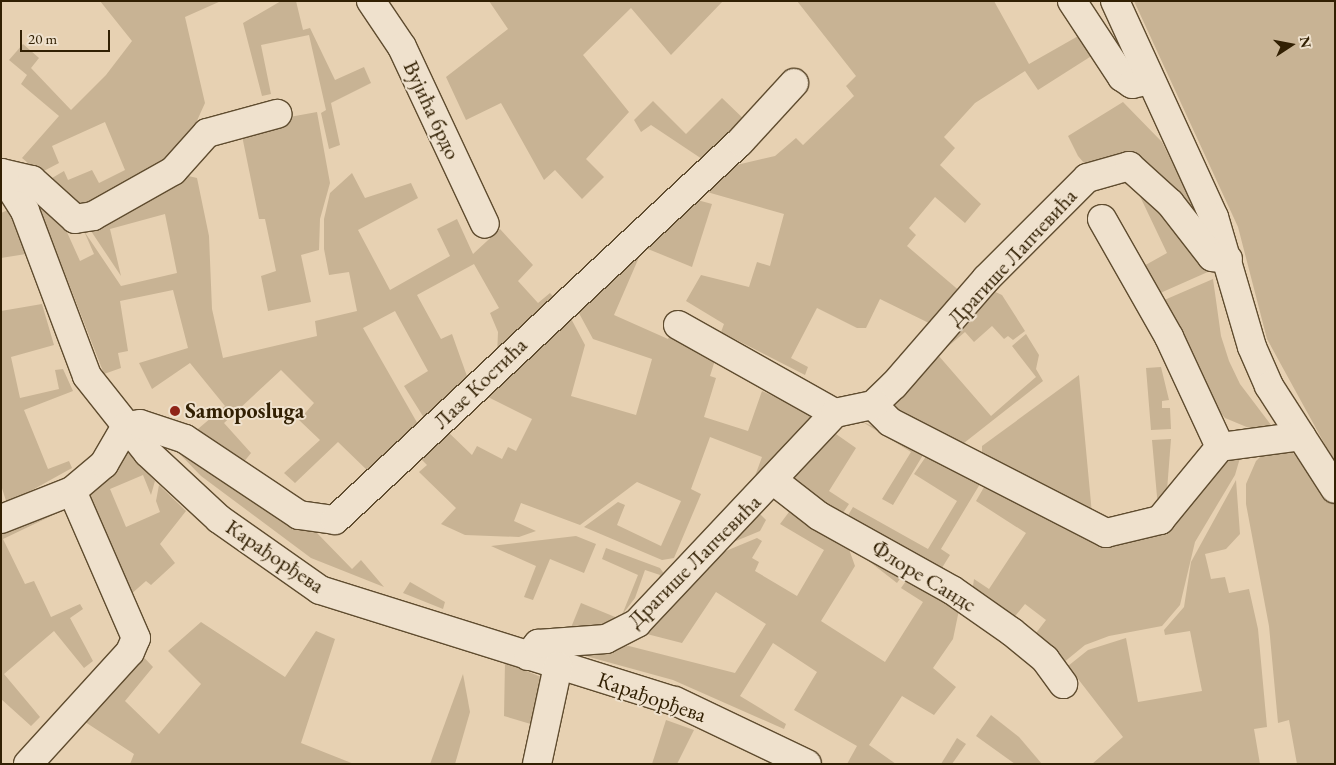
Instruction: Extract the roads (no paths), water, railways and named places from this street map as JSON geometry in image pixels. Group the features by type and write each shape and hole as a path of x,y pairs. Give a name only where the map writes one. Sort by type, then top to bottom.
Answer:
{"street":[{"name":"Вујића брдо","path":"370,1 402,47 485,224"},
{"path":"1072,1 1122,76 1132,84 1150,80"},
{"path":"1115,1 1214,217 1228,259 1252,347 1269,386 1335,489"},
{"name":"Лазе Костића","path":"126,426 159,428 185,439 299,515 335,520 740,142 794,83"},
{"path":"1,172 32,180 75,219 93,216 172,172 207,133 276,114"},
{"name":"Драгише Лапчевића","path":"873,405 1042,220 1087,178 1107,169 1129,166 1144,176 1212,257 1228,259"},
{"name":"Карађорђева","path":"1,172 25,211 87,376 148,453 219,519 304,581 360,604 675,701 807,764"},
{"name":"Драгише Лапчевића","path":"1102,219 1169,337 1220,447"},
{"path":"678,325 835,413 873,405 890,422 1106,533 1160,520 1220,447 1301,436"},
{"name":"Драгише Лапчевића","path":"528,656 538,644 606,639 637,623 774,481 835,413"},
{"path":"1,519 72,491 104,464 126,426"},
{"name":"Флоре Сандс","path":"774,481 819,516 952,590 1012,632 1045,658 1063,684"},
{"path":"28,764 130,652 136,638 72,491"},
{"path":"537,764 558,666"}],"place":[{"name":"Samoposluga","path":"175,411"}]}
